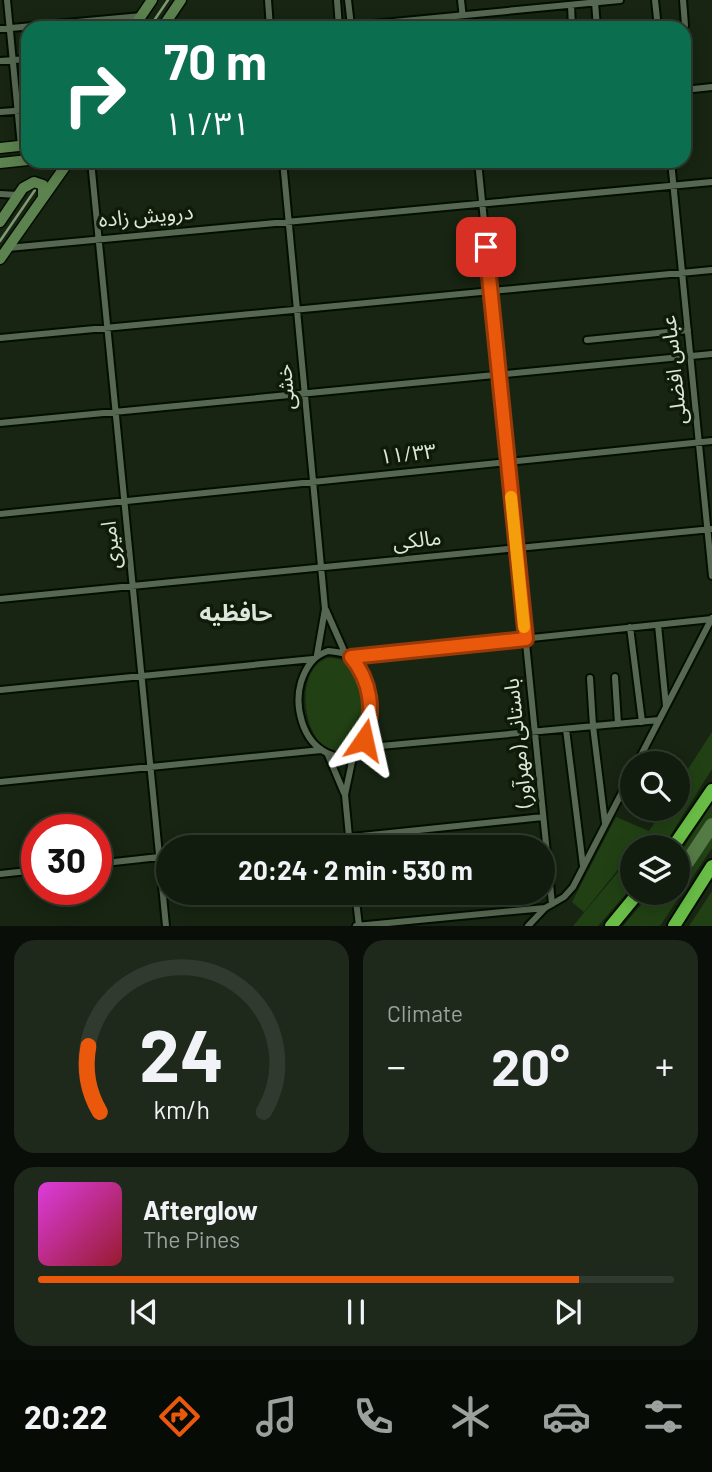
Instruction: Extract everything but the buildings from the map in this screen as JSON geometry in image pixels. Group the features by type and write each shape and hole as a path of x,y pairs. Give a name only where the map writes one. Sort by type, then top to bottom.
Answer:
{"highway":[{"path":"681,835 712,790"},
{"path":"674,926 712,866"},
{"path":"611,926 628,905"}],"main road":[{"path":"138,21 152,0"},
{"path":"167,21 181,0"},
{"path":"0,148 21,145"},
{"path":"0,163 21,161"},
{"path":"0,259 64,168"},
{"path":"0,222 23,188 33,182 43,185 43,197"}],"street":[{"path":"7,0 21,130"},
{"path":"268,0 270,21"},
{"path":"337,0 339,21"},
{"path":"348,0 350,21"},
{"path":"461,0 463,21"},
{"path":"402,21 620,0"},
{"path":"655,0 657,21"},
{"path":"683,0 685,21"},
{"path":"595,2 596,21"},
{"path":"570,5 571,21"},
{"path":"87,21 142,16"},
{"path":"0,29 21,27"},
{"path":"0,61 21,59"},
{"path":"691,89 712,87"},
{"path":"0,112 21,111"},
{"name":"امیری","path":"92,168 158,835"},
{"name":"خشی","path":"284,168 325,609 315,657"},
{"name":"باستانی (مهرآور)","path":"479,168 545,835"},
{"name":"عباس افضلی","path":"672,168 710,529 712,576"},
{"name":"درویش زاده","path":"8,248 712,182"},
{"path":"0,194 18,195"},
{"path":"0,338 712,270"},
{"path":"587,340 688,330"},
{"path":"0,423 712,354"},
{"name":"۱۱/۳۳","path":"0,514 712,441"},
{"name":"مالکی","path":"0,599 710,529"},
{"name":"خشی","path":"325,609 348,655"},
{"path":"0,690 315,657 328,651 348,655 712,618"},
{"path":"643,751 712,618"},
{"path":"658,625 666,706"},
{"path":"630,627 642,722"},
{"path":"345,795 356,750 364,740 369,723 370,703 365,678 348,655"},
{"path":"315,657 303,677 299,702 305,730 328,755 345,795 349,835"},
{"path":"615,677 618,724"},
{"path":"590,678 605,824"},
{"path":"328,755 342,756 356,750 659,720"},
{"path":"566,729 583,867"},
{"path":"0,782 321,750"},
{"path":"555,902 569,892 620,796"},
{"path":"368,835 543,817"},
{"path":"112,862 156,857"},
{"path":"0,874 21,872"},
{"name":"امیری","path":"164,905 166,926"},
{"path":"356,905 358,926 545,908"},
{"path":"528,926 550,905"}],"green space":[{"path":"327,658 341,660 352,669 363,695 363,724 359,737 351,747 340,751 328,749 318,740 306,711 308,679 316,666"},
{"path":"712,732 712,769 690,804 690,766"},
{"path":"712,804 712,848 690,881 690,838"},
{"path":"616,817 620,821 649,831 656,821 679,821 671,835 620,835 620,867 584,912 572,902"},
{"path":"620,869 620,901 598,926 573,926"},
{"path":"712,891 712,926 689,926"},
{"path":"641,905 674,905 660,926 623,926"}],"waterway":[{"path":"154,21 168,0"},
{"path":"0,241 35,190"},
{"path":"690,858 712,825"}],"slow traffic":[{"path":"511,497 524,627"}],"district":[{"name":"حافظیه","path":"236,613"}],"route":[{"path":"364,740 369,723 370,703 365,678 351,657 526,639 486,247"}]}
